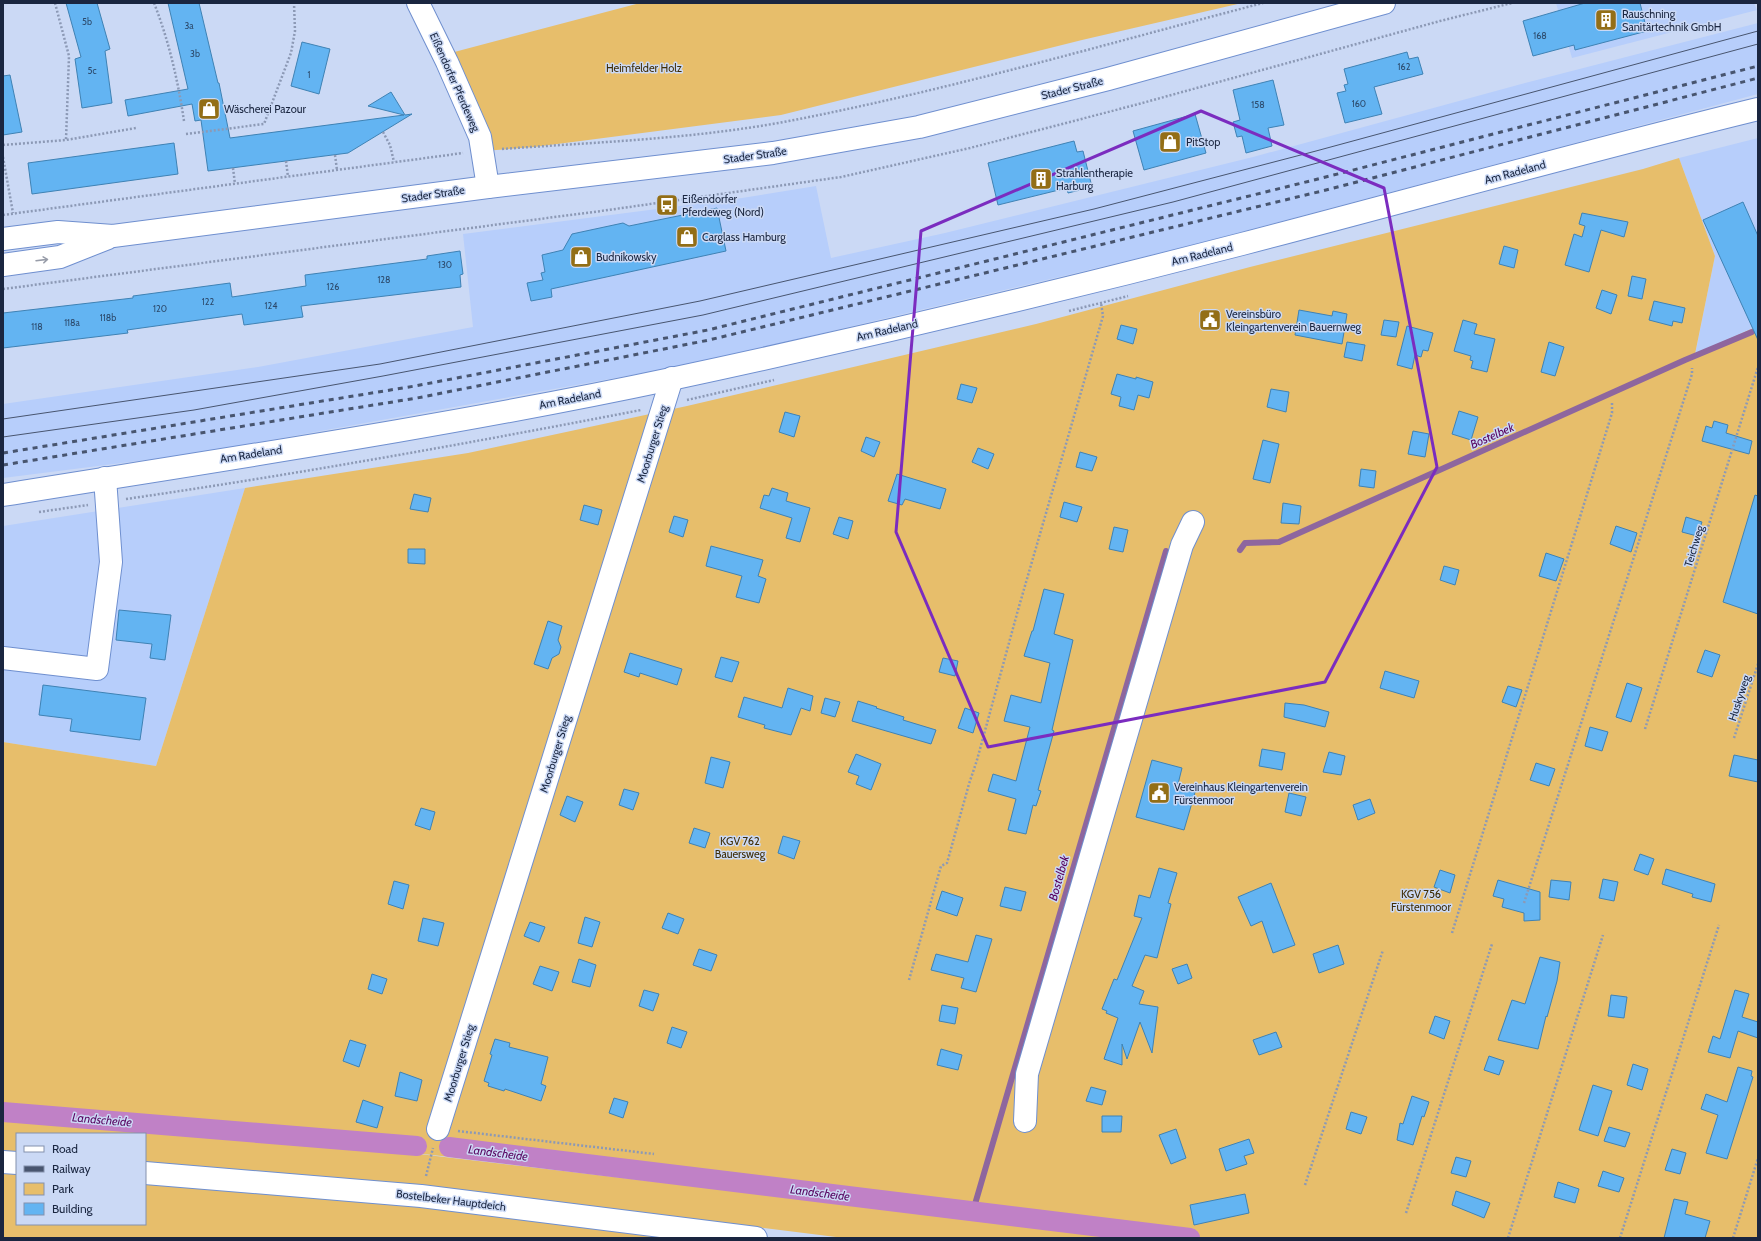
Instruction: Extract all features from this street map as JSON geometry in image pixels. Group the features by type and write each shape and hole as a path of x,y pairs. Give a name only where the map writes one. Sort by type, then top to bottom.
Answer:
{"street":[{"name":"Eißendorfer Pferdeweg","path":"418,3 472,118 483,151 488,187"},
{"name":"Stader Straße","path":"3,239 58,232 113,236 488,187 773,153 919,127 1108,79 1384,3"},
{"name":"Am Radeland","path":"3,495 491,415 672,378 1017,300 1241,244 1758,108"},
{"name":"Stader Straße","path":"3,265 60,257 113,236"},
{"name":"Moorburger Stieg","path":"438,1129 672,378"},
{"path":"3,658 97,668 112,562 105,478"},
{"path":"1025,1122 1027,1074 1182,545 1193,522"},
{"path":"3,1162 16,1163"},
{"name":"Bostelbeker Hauptdeich","path":"146,1173 421,1196 756,1238"}],"path":[{"path":"55,3 69,56 66,140"},
{"path":"154,3 161,21 180,92 184,122"},
{"path":"186,134 264,124 291,53 295,31 294,3"},
{"path":"3,215 483,151 691,136 788,121 918,93 1263,3"},
{"path":"3,145 66,140 136,128"},
{"path":"383,132 390,145 394,162"},
{"path":"335,154 337,170"},
{"path":"3,157 13,213"},
{"path":"286,161 288,177"},
{"path":"233,168 235,184"},
{"path":"909,980 941,866 946,863 977,760 1018,610 1103,316 1101,303"},
{"name":"Teichweg","path":"1645,729 1758,367"},
{"path":"1524,903 1692,374 1692,368"},
{"path":"1452,933 1612,413 1612,403"},
{"name":"Huskyweg","path":"1734,738 1758,664"},
{"path":"1620,1238 1719,925"},
{"path":"1508,1238 1603,935"},
{"path":"1406,1213 1492,944"},
{"path":"1305,1185 1383,950"},
{"path":"421,1196 438,1129 654,1154"},
{"path":"1733,1238 1758,1158"}],"highlighted area":[{"path":"1201,111 1384,188 1437,467 1325,682 988,747 896,532 921,231"}],"shaded area":[{"path":"1556,3 1754,3 1757,10 1572,58"},
{"path":"1758,23 1758,94 1189,246 693,364 193,454 3,478 3,404 258,367 473,327 463,234 742,198 816,186 831,258 945,233 1253,157 1529,82"},
{"path":"1758,138 1758,326 1695,355 1715,256 1679,158"},
{"path":"245,488 156,766 3,742 3,526"}],"green space":[{"name":"Heimfelder Holz","path":"640,3 1242,3 1082,40 781,115 534,147 483,151 443,55"},
{"path":"1679,158 1715,256 1695,354 1758,326 1758,1238 1172,1238 983,1215 368,1148 1134,1238 844,1238 423,1185 146,1162 146,1133 16,1133 16,1152 3,1151 3,1120 298,1140 300,1129 3,1105 3,742 156,766 245,488 468,453 687,406 1036,324 1250,267 1643,169"},
{"path":"3,1173 16,1174 16,1225 146,1225 146,1184 419,1207 669,1238 3,1238"}],"building":[{"path":"66,3 97,3 110,49 105,51 112,103 82,108 75,59 81,57"},
{"path":"168,3 199,3 219,83 230,138 404,115 368,106 391,92 405,115 412,114 348,153 208,171 201,120 195,121 192,104 128,116 125,100 188,89"},
{"name":"Rauschning Sanitärtechnik GmbH","path":"1585,3 1640,3 1647,31 1575,50 1574,45 1533,56 1523,21"},
{"path":"302,42 330,49 319,94 291,86"},
{"path":"1407,52 1409,59 1418,57 1423,74 1374,87 1382,114 1345,123 1337,93 1346,91 1344,85 1348,84 1344,69"},
{"path":"10,75 22,132 3,135 3,76"},
{"path":"1273,80 1284,125 1268,128 1272,146 1246,153 1242,136 1237,137 1233,122 1240,120 1233,90"},
{"name":"PitStop","path":"1195,114 1206,153 1144,170 1133,131"},
{"name":"Strahlentherapie Harburg","path":"1074,141 1077,152 1083,151 1092,187 1068,193 1067,188 998,205 988,163"},
{"path":"174,143 178,174 32,194 28,163"},
{"path":"1743,202 1758,236 1758,340 1703,220"},
{"path":"717,208 726,251 551,289 552,297 531,301 527,283 543,280 541,273 545,272 542,255 563,250 572,234 623,223 629,226"},
{"path":"1582,213 1628,222 1624,237 1601,230 1589,272 1565,265 1574,234 1582,237 1585,226 1579,224"},
{"path":"1504,246 1518,250 1514,268 1499,264"},
{"path":"460,251 463,274 460,275 461,287 301,306 303,317 244,325 242,314 127,330 128,333 3,348 3,313 133,298 133,296 230,283 232,297 306,286 305,275 427,259 427,256"},
{"path":"1632,276 1646,279 1642,299 1628,296"},
{"path":"1602,290 1617,295 1611,314 1596,308"},
{"path":"1654,301 1685,308 1682,323 1673,321 1672,326 1649,320"},
{"path":"1299,310 1332,316 1333,311 1347,314 1342,344 1295,335"},
{"path":"1384,320 1399,322 1396,337 1381,335"},
{"path":"1463,320 1477,324 1474,334 1495,339 1487,372 1471,368 1473,361 1470,360 1471,356 1454,351"},
{"path":"1121,325 1137,329 1133,344 1117,339"},
{"path":"1407,326 1433,333 1428,351 1423,350 1421,357 1415,355 1412,369 1397,365"},
{"path":"1347,342 1365,345 1362,361 1344,357"},
{"path":"1549,342 1564,347 1555,376 1541,372"},
{"path":"1117,374 1153,382 1149,398 1138,395 1134,410 1119,406 1121,397 1111,394"},
{"path":"961,384 977,388 972,403 957,399"},
{"path":"1271,389 1289,392 1286,412 1267,407"},
{"path":"1459,411 1478,417 1471,440 1452,434"},
{"path":"785,412 800,416 794,437 779,432"},
{"path":"1714,421 1728,425 1726,433 1752,441 1749,454 1702,441 1706,426 1712,428"},
{"path":"1413,431 1429,434 1425,457 1408,454"},
{"path":"866,437 880,442 874,457 861,451"},
{"path":"1263,440 1279,444 1270,483 1253,479"},
{"path":"978,448 994,454 988,469 972,462"},
{"path":"1080,452 1097,457 1092,471 1076,467"},
{"path":"1361,469 1376,471 1374,488 1359,486"},
{"path":"897,474 946,489 940,509 905,499 902,505 888,501"},
{"path":"772,488 788,493 786,501 810,508 800,542 786,538 792,518 760,508 764,495 769,496"},
{"path":"414,494 431,498 428,512 410,509"},
{"path":"1755,495 1758,496 1758,614 1723,602"},
{"path":"1064,502 1082,507 1077,522 1060,517"},
{"path":"1283,503 1301,506 1299,524 1281,523"},
{"path":"584,505 602,510 598,525 580,520"},
{"path":"674,516 688,520 683,537 669,532"},
{"path":"839,517 853,521 848,539 833,534"},
{"path":"1686,517 1702,522 1697,536 1682,532"},
{"path":"1616,526 1637,533 1631,552 1610,544"},
{"path":"1114,527 1128,530 1123,552 1109,549"},
{"path":"711,546 763,560 758,576 766,579 759,603 736,597 742,576 706,566"},
{"path":"408,549 425,549 425,564 408,563"},
{"path":"1546,553 1564,559 1556,581 1539,576"},
{"path":"1444,566 1459,570 1455,585 1440,580"},
{"path":"1044,589 1064,594 1054,634 1073,640 1052,730 1054,731 1038,790 1041,791 1036,806 1033,805 1026,834 1008,830 1016,799 988,791 993,774 1016,781 1030,727 1004,721 1011,695 1041,703 1050,663 1024,656 1033,631"},
{"path":"119,610 171,615 165,660 150,658 152,644 116,640"},
{"path":"548,621 562,626 558,640 561,647 559,654 552,658 548,669 534,664"},
{"path":"1705,650 1720,655 1712,677 1697,672"},
{"path":"630,653 682,669 677,685 640,673 639,677 624,672"},
{"path":"721,657 739,662 732,682 715,677"},
{"path":"943,658 958,661 955,676 939,672"},
{"path":"1385,671 1419,681 1414,698 1380,688"},
{"path":"1627,683 1642,688 1631,722 1616,717"},
{"path":"43,685 146,698 140,740 70,731 72,719 39,715"},
{"path":"1508,686 1522,690 1516,707 1502,702"},
{"path":"788,688 813,696 810,711 801,708 791,735 764,728 765,725 738,717 744,697 782,708"},
{"path":"825,698 840,702 835,717 821,713"},
{"path":"858,701 904,717 903,720 936,730 931,744 852,721"},
{"path":"1285,703 1304,705 1329,712 1325,727 1284,717"},
{"path":"965,708 979,713 973,733 958,728"},
{"path":"1590,727 1608,732 1602,751 1585,746"},
{"path":"1262,749 1285,753 1282,770 1259,766"},
{"path":"1329,752 1345,756 1341,775 1323,772"},
{"path":"856,754 881,764 871,790 856,784 859,776 848,772"},
{"path":"1734,755 1758,760 1758,782 1729,776"},
{"path":"711,757 730,762 723,788 705,783"},
{"name":"Vereinhaus Kleingartenverein Fürstenmoor","path":"1152,760 1182,768 1178,784 1196,789 1184,830 1136,817"},
{"path":"1536,763 1555,769 1549,786 1530,780"},
{"path":"624,789 639,793 633,810 619,805"},
{"path":"1289,793 1306,797 1301,816 1285,812"},
{"path":"567,796 583,802 575,822 560,815"},
{"path":"1370,799 1375,813 1358,820 1353,805"},
{"path":"421,808 435,812 430,830 415,825"},
{"path":"694,828 710,833 705,848 689,843"},
{"path":"783,836 800,841 794,859 778,853"},
{"path":"1640,854 1654,859 1648,875 1634,870"},
{"path":"1159,868 1177,873 1168,903 1171,904 1157,958 1145,955 1132,986 1144,991 1139,1004 1158,1007 1152,1053 1140,1022 1127,1059 1122,1044 1122,1065 1104,1059 1118,1018 1106,1013 1107,1011 1102,1009 1114,979 1117,980 1142,918 1134,916 1139,895 1150,898"},
{"path":"1666,869 1715,884 1711,902 1692,897 1693,894 1662,884"},
{"path":"1440,870 1455,875 1450,893 1434,887"},
{"path":"1603,879 1618,882 1614,901 1599,898"},
{"path":"1498,880 1540,892 1540,920 1524,921 1524,913 1502,907 1504,899 1493,896"},
{"path":"1551,880 1571,882 1569,900 1549,897"},
{"path":"394,881 409,885 403,909 388,904"},
{"path":"1271,883 1295,945 1273,953 1262,921 1251,926 1238,897"},
{"path":"1005,887 1026,892 1021,911 1000,906"},
{"path":"942,891 963,898 957,916 936,909"},
{"path":"668,913 684,919 678,934 662,928"},
{"path":"585,917 600,922 592,947 578,943"},
{"path":"423,918 444,923 438,946 418,941"},
{"path":"530,922 545,927 539,942 524,936"},
{"path":"976,935 992,939 976,992 961,988 964,978 931,970 936,954 968,962"},
{"path":"1338,945 1344,964 1319,973 1313,954"},
{"path":"699,949 717,955 711,971 693,965"},
{"path":"1540,957 1560,962 1557,981 1538,1049 1498,1040 1512,1000 1525,1004"},
{"path":"579,959 596,965 590,987 572,982"},
{"path":"1187,964 1192,978 1178,984 1172,969"},
{"path":"540,966 559,972 552,991 533,984"},
{"path":"372,974 387,979 382,994 368,989"},
{"path":"644,990 659,994 653,1011 639,1006"},
{"path":"1735,990 1749,994 1742,1017 1758,1022 1758,1038 1738,1031 1730,1058 1708,1052 1713,1036 1720,1039"},
{"path":"1611,995 1627,997 1624,1018 1608,1016"},
{"path":"942,1005 958,1008 955,1024 939,1021"},
{"path":"1435,1016 1450,1021 1444,1039 1429,1033"},
{"path":"672,1027 687,1032 681,1048 667,1043"},
{"path":"1276,1032 1282,1047 1259,1055 1253,1040"},
{"path":"495,1039 510,1043 509,1047 548,1057 541,1084 546,1086 541,1101 505,1089 504,1091 488,1086 489,1083 484,1081"},
{"path":"350,1040 366,1045 359,1067 343,1061"},
{"path":"941,1049 962,1055 958,1070 937,1065"},
{"path":"1489,1056 1504,1061 1499,1075 1484,1070"},
{"path":"1633,1064 1648,1069 1642,1090 1627,1085"},
{"path":"1738,1067 1752,1071 1751,1076 1753,1077 1727,1159 1706,1153 1718,1115 1701,1109 1706,1094 1727,1102"},
{"path":"400,1072 422,1080 417,1101 395,1096"},
{"path":"1593,1085 1612,1091 1598,1136 1579,1130"},
{"path":"1091,1087 1106,1091 1102,1105 1086,1101"},
{"path":"1412,1096 1429,1102 1424,1117 1422,1116 1413,1145 1397,1140 1400,1123 1403,1124"},
{"path":"614,1098 628,1102 623,1118 609,1113"},
{"path":"363,1100 383,1107 377,1128 356,1122"},
{"path":"1351,1112 1367,1117 1361,1134 1346,1129"},
{"path":"1102,1116 1122,1116 1121,1132 1102,1132"},
{"path":"1609,1127 1630,1133 1625,1147 1604,1141"},
{"path":"1176,1129 1186,1158 1171,1164 1159,1135"},
{"path":"1249,1139 1254,1153 1244,1156 1247,1164 1226,1171 1219,1149"},
{"path":"1672,1149 1686,1153 1680,1174 1665,1170"},
{"path":"1456,1157 1471,1161 1466,1177 1451,1173"},
{"path":"1603,1171 1624,1178 1619,1192 1598,1186"},
{"path":"1558,1182 1579,1189 1575,1203 1554,1197"},
{"path":"1456,1191 1490,1203 1484,1218 1452,1205"},
{"path":"1245,1194 1249,1213 1194,1225 1190,1205"},
{"path":"1674,1199 1688,1202 1685,1214 1710,1221 1705,1238 1664,1238"}],"waterway":[{"name":"Bostelbek","path":"1240,550 1245,543 1279,542 1685,360 1752,332"},
{"name":"Bostelbek","path":"973,1211 1166,551"},
{"name":"Landscheide","path":"3,1112 417,1146"},
{"name":"Landscheide","path":"449,1147 1190,1238"}],"tram line":[{"path":"3,419 380,364 700,301 1094,209 1316,151 1758,31"},
{"path":"3,437 194,410 383,376 703,315 1173,202 1758,44"}],"railway":[{"path":"3,453 415,386 708,330 1322,178 1758,66"},
{"path":"3,465 417,398 709,340 1326,190 1758,78"}],"place":[{"name":"Rauschning Sanitärtechnik GmbH","path":"1606,20"},
{"name":"Wäscherei Pazour","path":"209,109"},
{"name":"PitStop","path":"1170,142"},
{"name":"Strahlentherapie Harburg","path":"1041,179"},
{"name":"Eißendorfer Pferdeweg (Nord)","path":"667,205"},
{"name":"Carglass Hamburg","path":"687,237"},
{"name":"Budnikowsky","path":"581,257"},
{"name":"Vereinsbüro Kleingartenverein Bauernweg","path":"1210,320"},
{"name":"Vereinhaus Kleingartenverein Fürstenmoor","path":"1159,793"}],"park label":[{"name":"KGV 762 Bauersweg","path":"740,847"},
{"name":"KGV 756 Fürstenmoor","path":"1421,900"}]}
